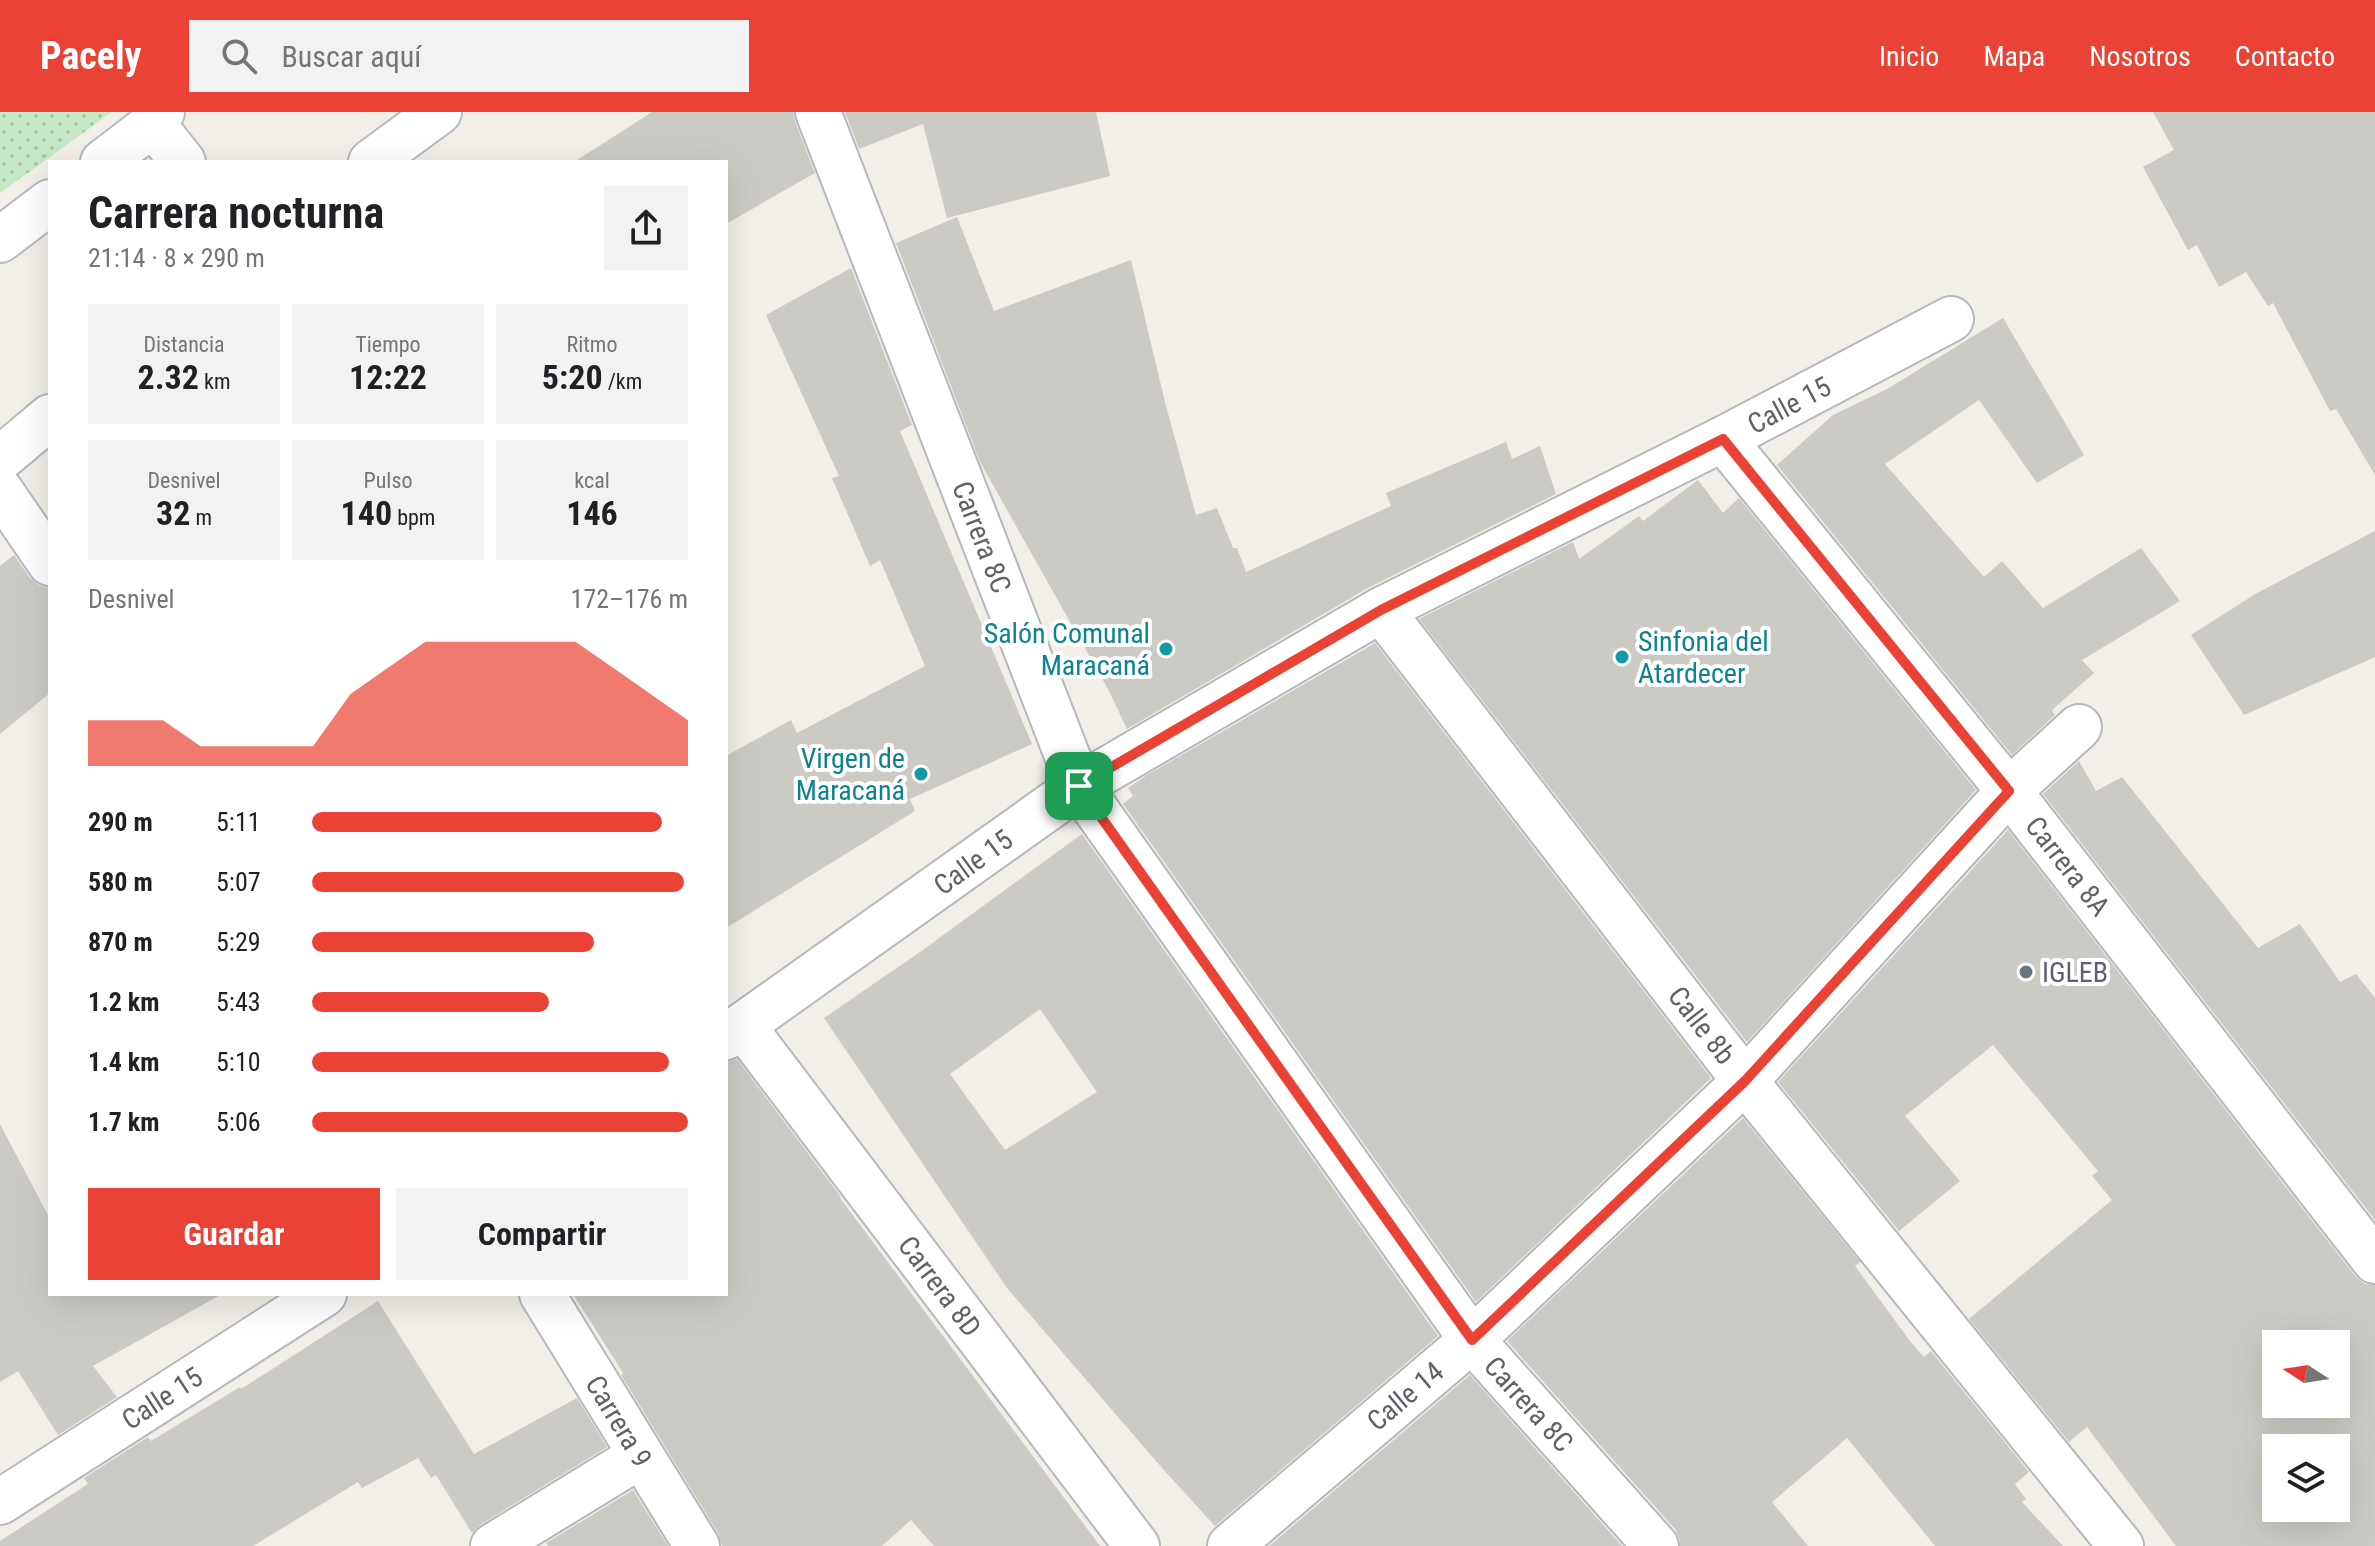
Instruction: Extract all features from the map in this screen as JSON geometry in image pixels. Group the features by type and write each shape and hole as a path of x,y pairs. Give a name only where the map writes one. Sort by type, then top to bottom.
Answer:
{"street":[{"path":"374,160 439,112"},
{"name":"Carrera 8C","path":"818,112 1079,786 1472,1340 1656,1546"},
{"path":"105,160 157,118 182,160"},
{"path":"0,240 48,204"},
{"name":"Calle 15","path":"734,1032 1079,786 1381,610 1723,439 1951,319"},
{"path":"0,459 48,419"},
{"name":"Carrera 8A","path":"1723,439 2009,791 2375,1261"},
{"path":"0,490 48,560"},
{"name":"Calle 8b","path":"1381,610 1745,1081 2121,1546"},
{"name":"Calle 14","path":"1230,1546 1472,1340 1745,1081 2009,791 2079,727"},
{"name":"Carrera 8D","path":"734,1032 1137,1546"},
{"name":"Calle 15","path":"0,1502 321,1296"},
{"name":"Carrera 9","path":"543,1296 697,1546"},
{"path":"493,1546 640,1456"}],"green space":[{"path":"0,112 112,112 0,193"}],"building":[{"path":"652,112 794,112 815,173 728,223 728,160 577,160"},
{"path":"845,112 1096,112 1110,176 947,218 923,124 859,149"},
{"path":"2153,112 2375,112 2375,475 2336,409 2330,411 2273,303 2268,306 2246,272 2219,287 2197,245 2188,250 2143,167 2174,150"},
{"path":"957,217 994,311 1131,260 1196,515 1217,508 1246,572 1391,506 1386,493 1506,442 1512,459 1540,446 1556,494 1368,588 1127,729 1109,691 980,462 896,243"},
{"path":"851,268 912,425 900,431 1032,744 910,799 915,811 728,927 728,755 791,720 797,733 925,666 880,560 870,566 832,478 839,476 766,315"},
{"path":"2003,318 2084,455 2037,483 1979,400 1885,464 1984,577 2002,561 2043,608 2141,548 2180,601 2082,660 2094,673 2052,710 2055,715 2012,755 1777,465 1833,415 1887,389"},
{"path":"1698,480 1723,513 1739,498 1976,790 1747,1042 1419,619 1573,542 1579,559 1639,516 1643,521"},
{"path":"2375,531 2375,657 2244,715 2191,635 2257,593"},
{"path":"14,555 30,578 48,587 48,695 0,734 0,566"},
{"path":"1375,643 1711,1078 1476,1302 1123,804 1133,796 1128,788 1147,775"},
{"path":"2079,761 2096,791 2122,777 2258,948 2300,924 2340,982 2356,974 2375,998 2375,1220 2043,794"},
{"path":"2008,830 2355,1276 2365,1284 2375,1285 2375,1546 2176,1546 2087,1427 2069,1442 1969,1319 2112,1200 2092,1176 2098,1171 1993,1045 1905,1116 1960,1181 1899,1231 1778,1082"},
{"path":"1082,834 1438,1336 1215,1526 1007,1288 824,1018","holes":["1040,1009 1097,1092 1005,1150 950,1074"]},
{"path":"737,1059 1100,1546 934,1546 911,1520 882,1546 722,1546 718,1533 574,1296 728,1296 728,1061"},
{"path":"1743,1118 1860,1262 1855,1266 1910,1341 1924,1357 1931,1351 2029,1472 2015,1484 2026,1499 2022,1502 2063,1546 1935,1546 1847,1438 1772,1502 1808,1546 1680,1546 1675,1529 1507,1341"},
{"path":"0,1124 48,1215 48,1296 218,1296 93,1366 117,1397 58,1435 18,1371 0,1382"},
{"path":"378,1301 474,1454 577,1398 607,1447 480,1525 472,1533 436,1475 431,1478 418,1458 362,1488 358,1482 253,1546 0,1546 0,1541 88,1484 84,1478 148,1437 151,1441 241,1389"},
{"path":"1470,1375 1622,1546 1269,1546"},
{"path":"633,1490 668,1546 548,1546 546,1543"}],"place":[{"name":"Salón Comunal Maracaná","path":"1166,649"},
{"name":"Sinfonia del Atardecer","path":"1622,657"},
{"name":"Virgen de Maracaná","path":"921,774"},
{"name":"IGLEB","path":"2026,972"}],"route":[{"path":"1723,439 2009,791 1745,1081 1472,1340 1079,786 1381,610 1723,439"}]}
